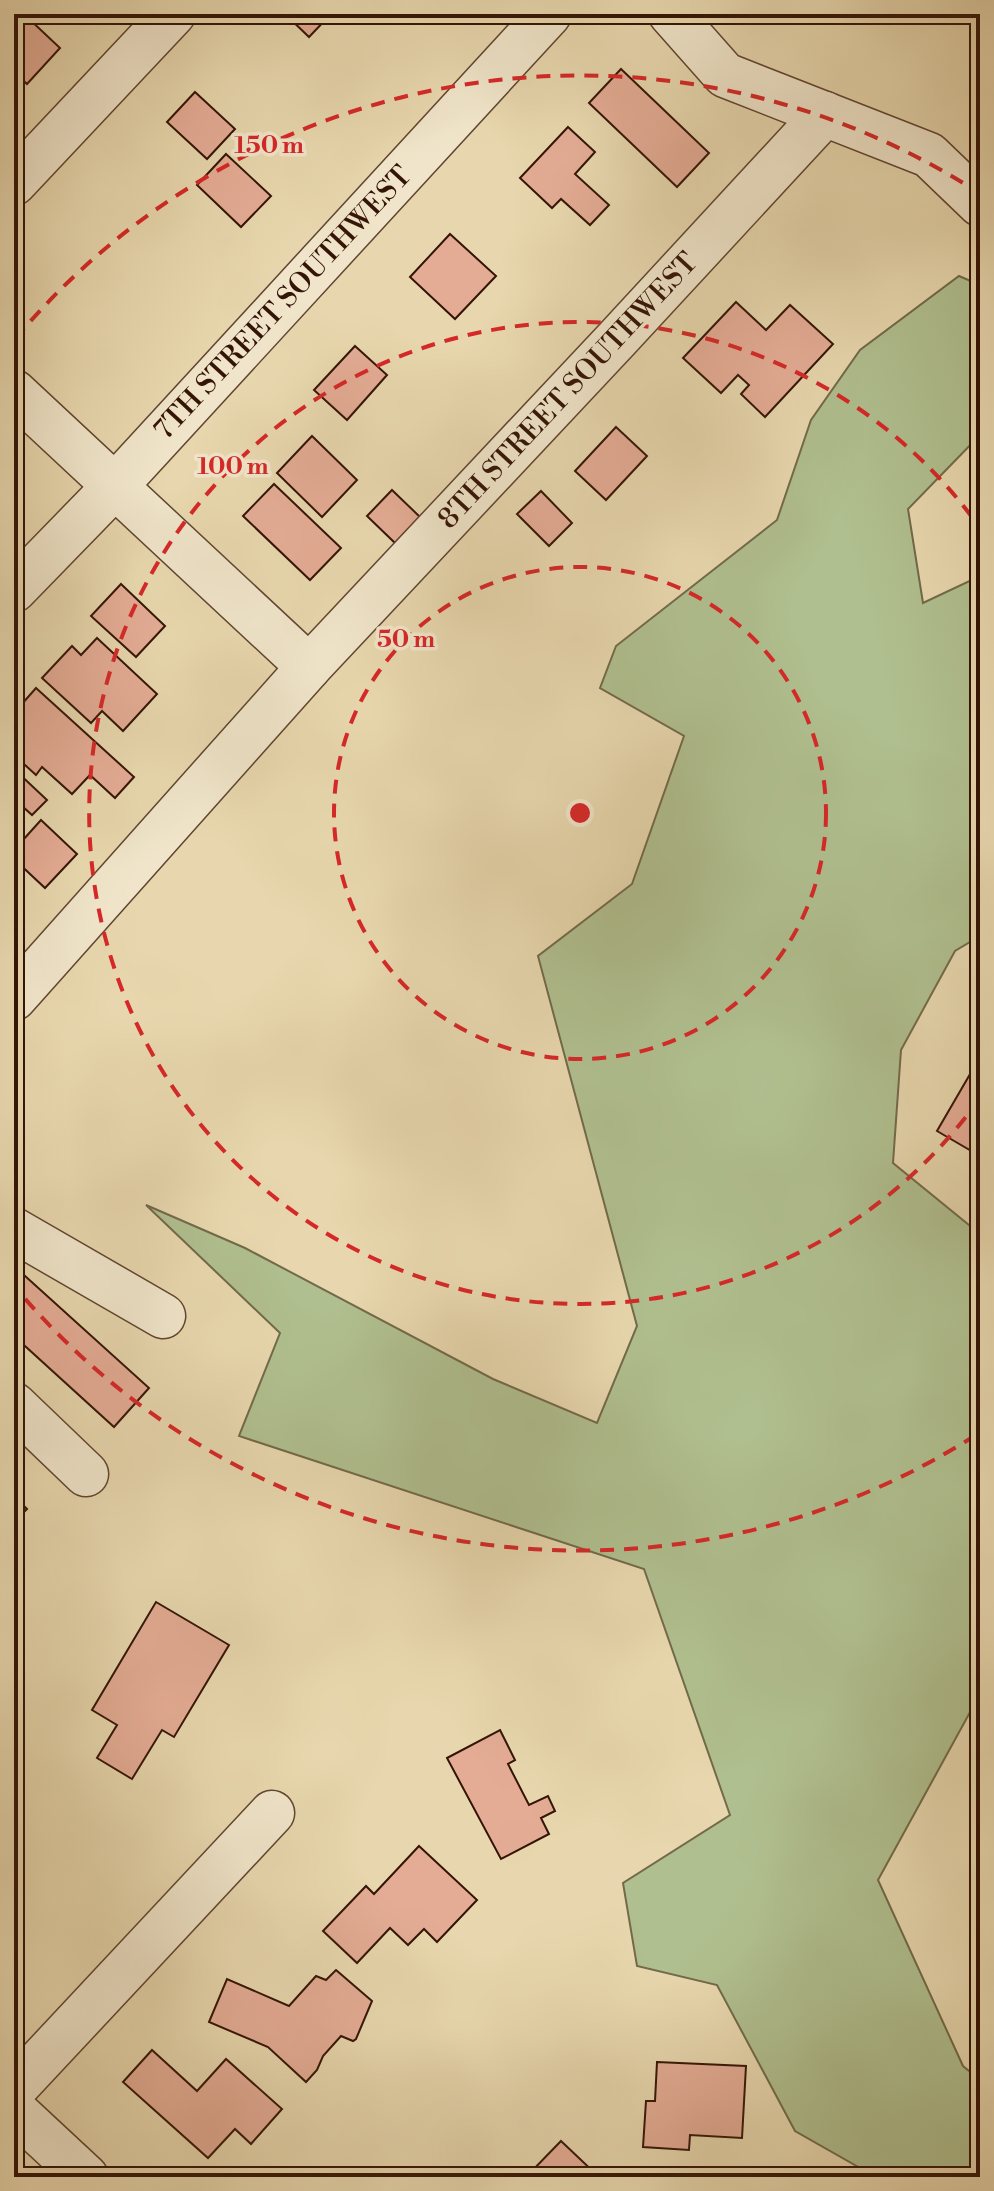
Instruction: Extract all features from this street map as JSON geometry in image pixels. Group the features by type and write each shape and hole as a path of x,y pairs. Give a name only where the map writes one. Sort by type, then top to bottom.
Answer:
{"street":[{"path":"14,183 173,14"},
{"name":"7TH STREET SOUTHWEST","path":"14,590 116,485 549,14"},
{"path":"671,14 725,75 929,155 980,204"},
{"name":"8TH STREET SOUTHWEST","path":"14,998 309,667 825,114"},
{"path":"14,392 309,667"},
{"path":"14,1230 163,1316"},
{"path":"14,1405 86,1474"},
{"path":"14,2089 272,1813"},
{"path":"14,2110 86,2177"}],"green space":[{"path":"959,276 980,285 980,435 908,509 923,603 980,576 980,936 955,951 901,1050 893,1163 980,1234 980,1694 878,1880 963,2066 980,2080 980,2177 876,2177 795,2131 717,1985 637,1966 623,1883 730,1815 644,1569 239,1436 280,1333 146,1205 245,1248 493,1379 597,1423 637,1326 538,956 632,884 684,736 600,688 616,646 777,520 811,420 860,350"}],"building":[{"path":"285,14 331,14 309,37"},
{"path":"27,17 60,48 27,84 14,72 14,30"},
{"path":"621,69 709,153 677,187 589,103"},
{"path":"195,92 235,129 207,159 167,122"},
{"path":"568,127 595,152 575,174 609,205 590,225 561,199 552,208 520,178"},
{"path":"226,154 271,196 241,227 197,185"},
{"path":"450,234 496,276 455,319 410,277"},
{"path":"736,302 766,330 790,305 833,344 765,417 741,394 749,385 738,375 721,393 683,358"},
{"path":"355,346 387,375 347,420 314,390"},
{"path":"616,427 647,456 606,500 575,471"},
{"path":"312,436 357,480 322,517 277,473"},
{"path":"274,484 341,548 310,580 243,516"},
{"path":"392,490 420,517 395,543 367,516"},
{"path":"541,491 572,523 549,546 517,514"},
{"path":"121,584 165,626 136,657 91,616"},
{"path":"97,638 157,694 123,731 102,711 91,723 42,678 72,646 81,655"},
{"path":"36,688 134,777 115,798 90,775 72,794 42,767 36,775 14,755 14,713"},
{"path":"14,769 47,800 32,815 22,806 14,814"},
{"path":"41,820 77,854 45,888 14,859 14,850"},
{"path":"980,1057 980,1156 937,1131"},
{"path":"14,1266 149,1388 114,1427 14,1336"},
{"path":"14,1496 27,1509 14,1522"},
{"path":"156,1602 229,1645 174,1737 162,1730 132,1779 97,1758 117,1725 92,1710"},
{"path":"500,1730 515,1760 508,1764 529,1805 548,1796 555,1811 541,1818 549,1834 501,1859 447,1758"},
{"path":"419,1846 477,1900 437,1942 424,1929 408,1945 390,1928 357,1963 323,1931 366,1886 374,1894"},
{"path":"336,1970 372,2001 356,2039 353,2041 341,2036 306,2082 268,2047 209,2022 227,1979 289,2006 316,1976 326,1980"},
{"path":"152,2050 197,2091 226,2059 282,2109 251,2144 235,2129 208,2158 123,2082"},
{"path":"657,2062 746,2066 742,2138 690,2135 689,2150 643,2147 646,2101 655,2101"},
{"path":"561,2141 599,2177 526,2177"}]}
